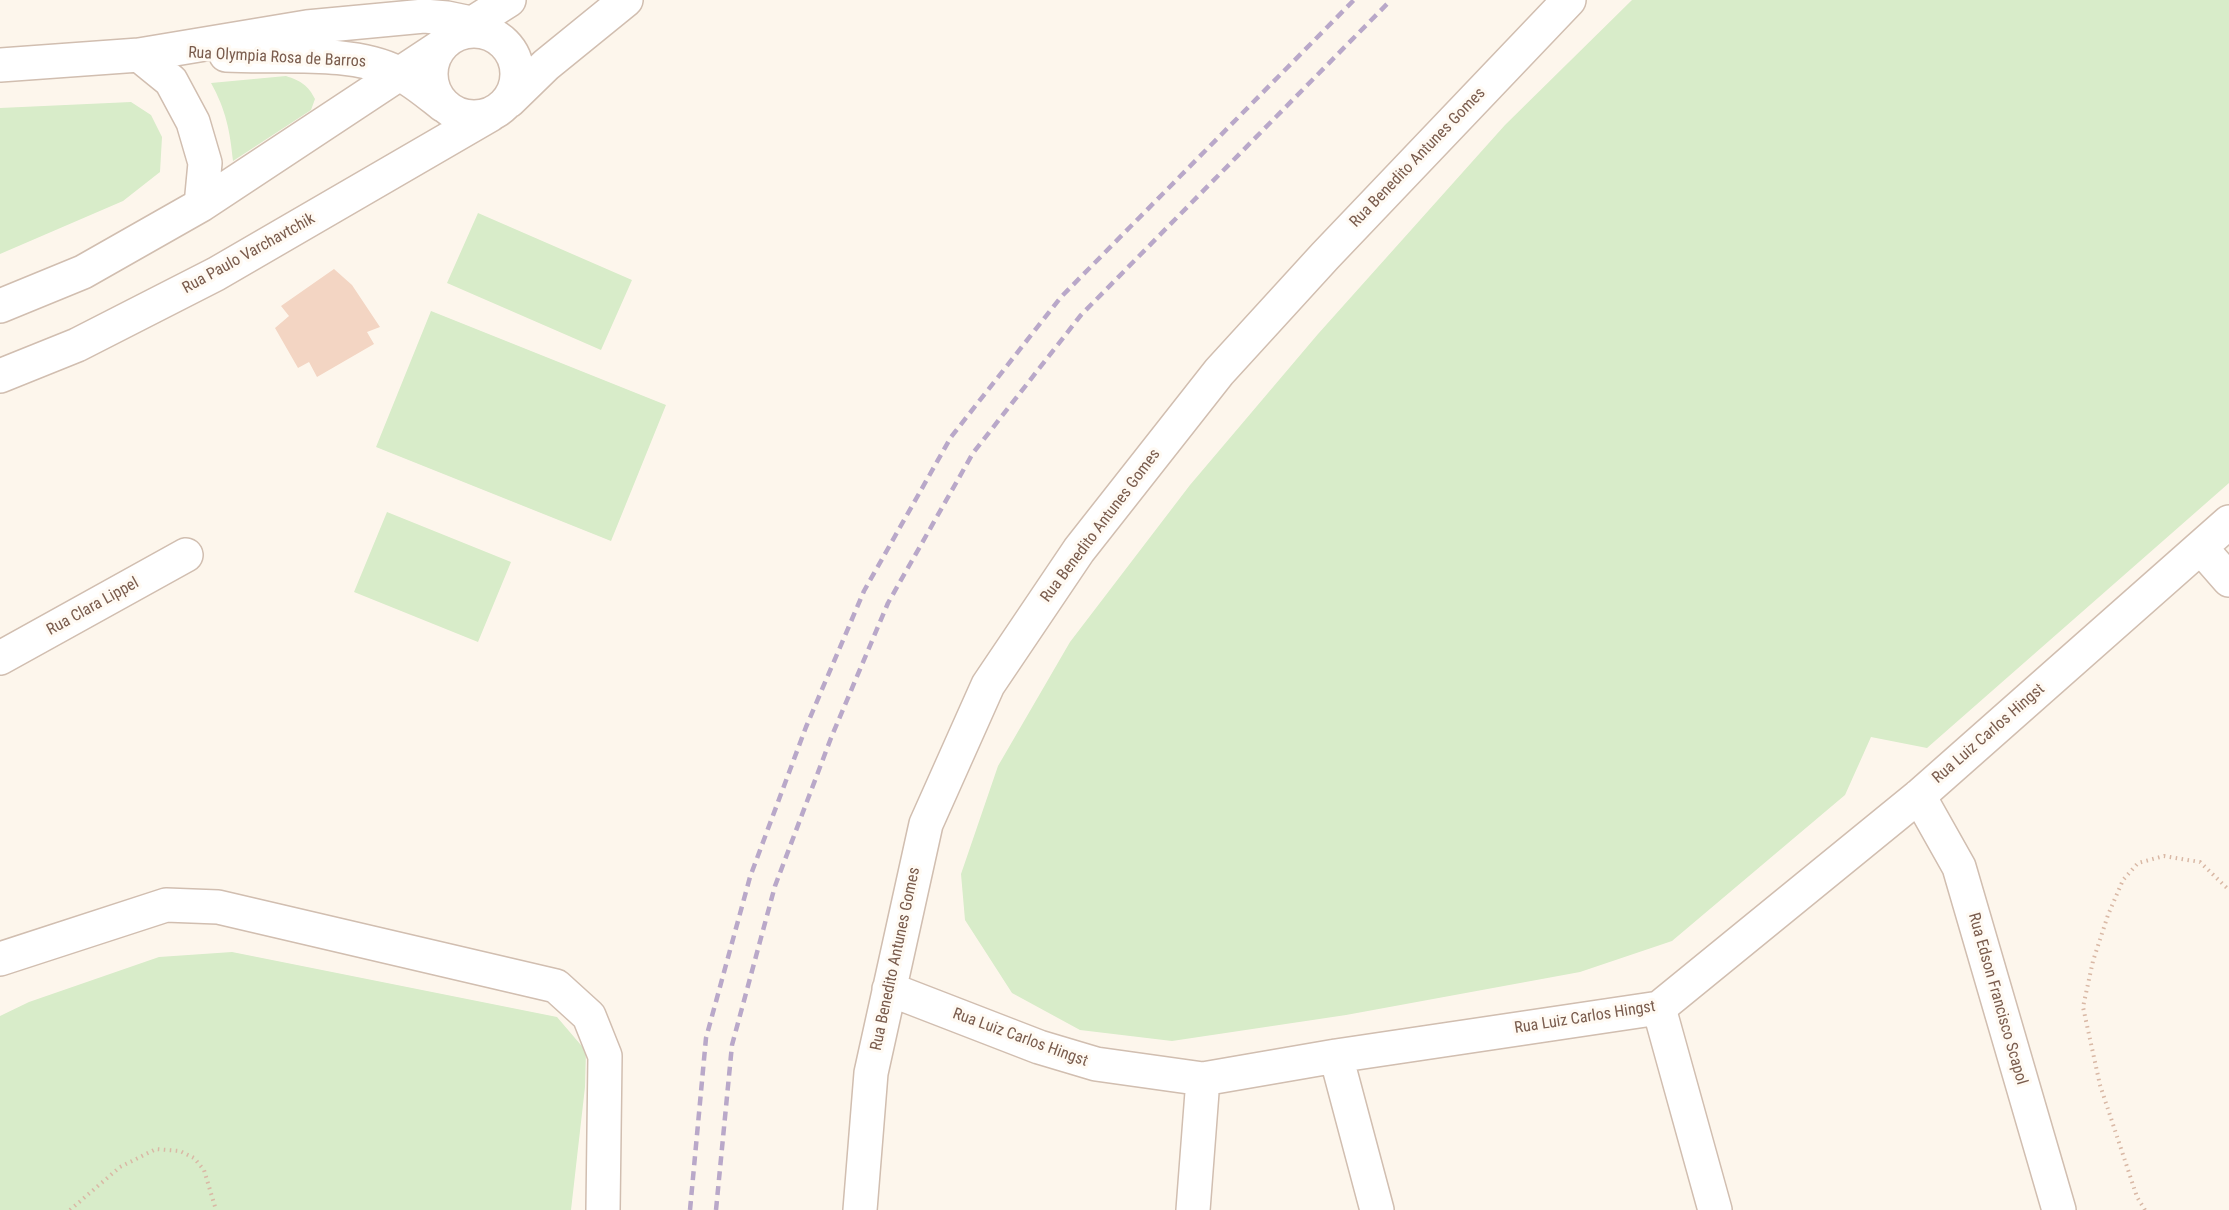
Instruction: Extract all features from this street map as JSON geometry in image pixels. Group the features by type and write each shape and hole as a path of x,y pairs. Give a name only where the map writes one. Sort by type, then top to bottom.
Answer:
{"street":[{"path":"0,306 83,272 201,205 400,73 464,35 509,0"},
{"name":"Rua Paulo Varchavtchik","path":"546,65 595,0"},
{"name":"Rua Paulo Varchavtchik","path":"0,376 77,345 216,274 497,111 546,65 626,0"},
{"name":"Rua Benedito Antunes Gomes","path":"860,1210 871,1073 926,824 988,686 1072,560 1218,372 1569,0"},
{"name":"Rua Olympia Rosa de Barros","path":"0,65 155,53 307,27 424,16 447,18 464,35"},
{"path":"464,35 510,48 516,59 517,85 512,97 497,111 465,117 443,105 436,95 431,70 464,35"},
{"path":"155,53 194,122 205,163 201,205"},
{"name":"Rua Olympia Rosa de Barros","path":"155,53 353,59 400,73 443,105"},
{"name":"Rua Luiz Carlos Hingst","path":"889,989 1039,1047 1096,1064 1203,1079 1336,1056 1659,1008 1919,796 2229,522"},
{"path":"2201,548 2229,580"},
{"name":"Rua Clara Lippel","path":"0,658 186,555"},
{"name":"Rua Edson Francisco Scapol","path":"1919,796 1959,867 2059,1210"},
{"path":"0,959 166,905 218,907 556,986 589,1016 605,1056 603,1210"},
{"path":"1659,1008 1715,1210"},
{"path":"1336,1056 1377,1210"},
{"path":"1193,1210 1203,1079"}],"path":[{"path":"2145,1210 2137,1197 2100,1085 2083,1007 2093,961 2122,880 2138,863 2164,856 2200,862 2229,890"},
{"path":"70,1210 120,1167 156,1149 180,1151 194,1158 204,1170 216,1210"}],"green space":[{"path":"1632,0 2229,0 2229,483 1927,748 1871,737 1845,795 1672,941 1580,972 1346,1015 1172,1041 1080,1030 1012,993 965,920 961,874 998,766 1070,642 1190,485 1318,334 1505,125"},
{"path":"286,76 300,82 310,90 315,99 311,110 233,161 227,121 211,83"},
{"path":"131,102 151,115 162,137 160,172 123,201 0,254 0,108"},
{"path":"478,213 632,280 601,350 447,283"},
{"path":"431,311 666,405 611,541 376,447"},
{"path":"387,512 511,562 478,642 354,592"},
{"path":"232,952 557,1017 586,1051 585,1087 571,1210 0,1210 0,1016 29,1002 159,957"}],"building":[{"path":"334,269 352,285 380,327 367,332 374,344 317,377 309,362 298,368 275,328 289,316 281,306"}],"railway":[{"path":"690,1210 706,1038 750,877 806,727 864,591 951,437 1061,297 1354,0"},
{"path":"716,1210 732,1045 775,886 831,738 888,603 973,453 1081,315 1391,0"}]}
